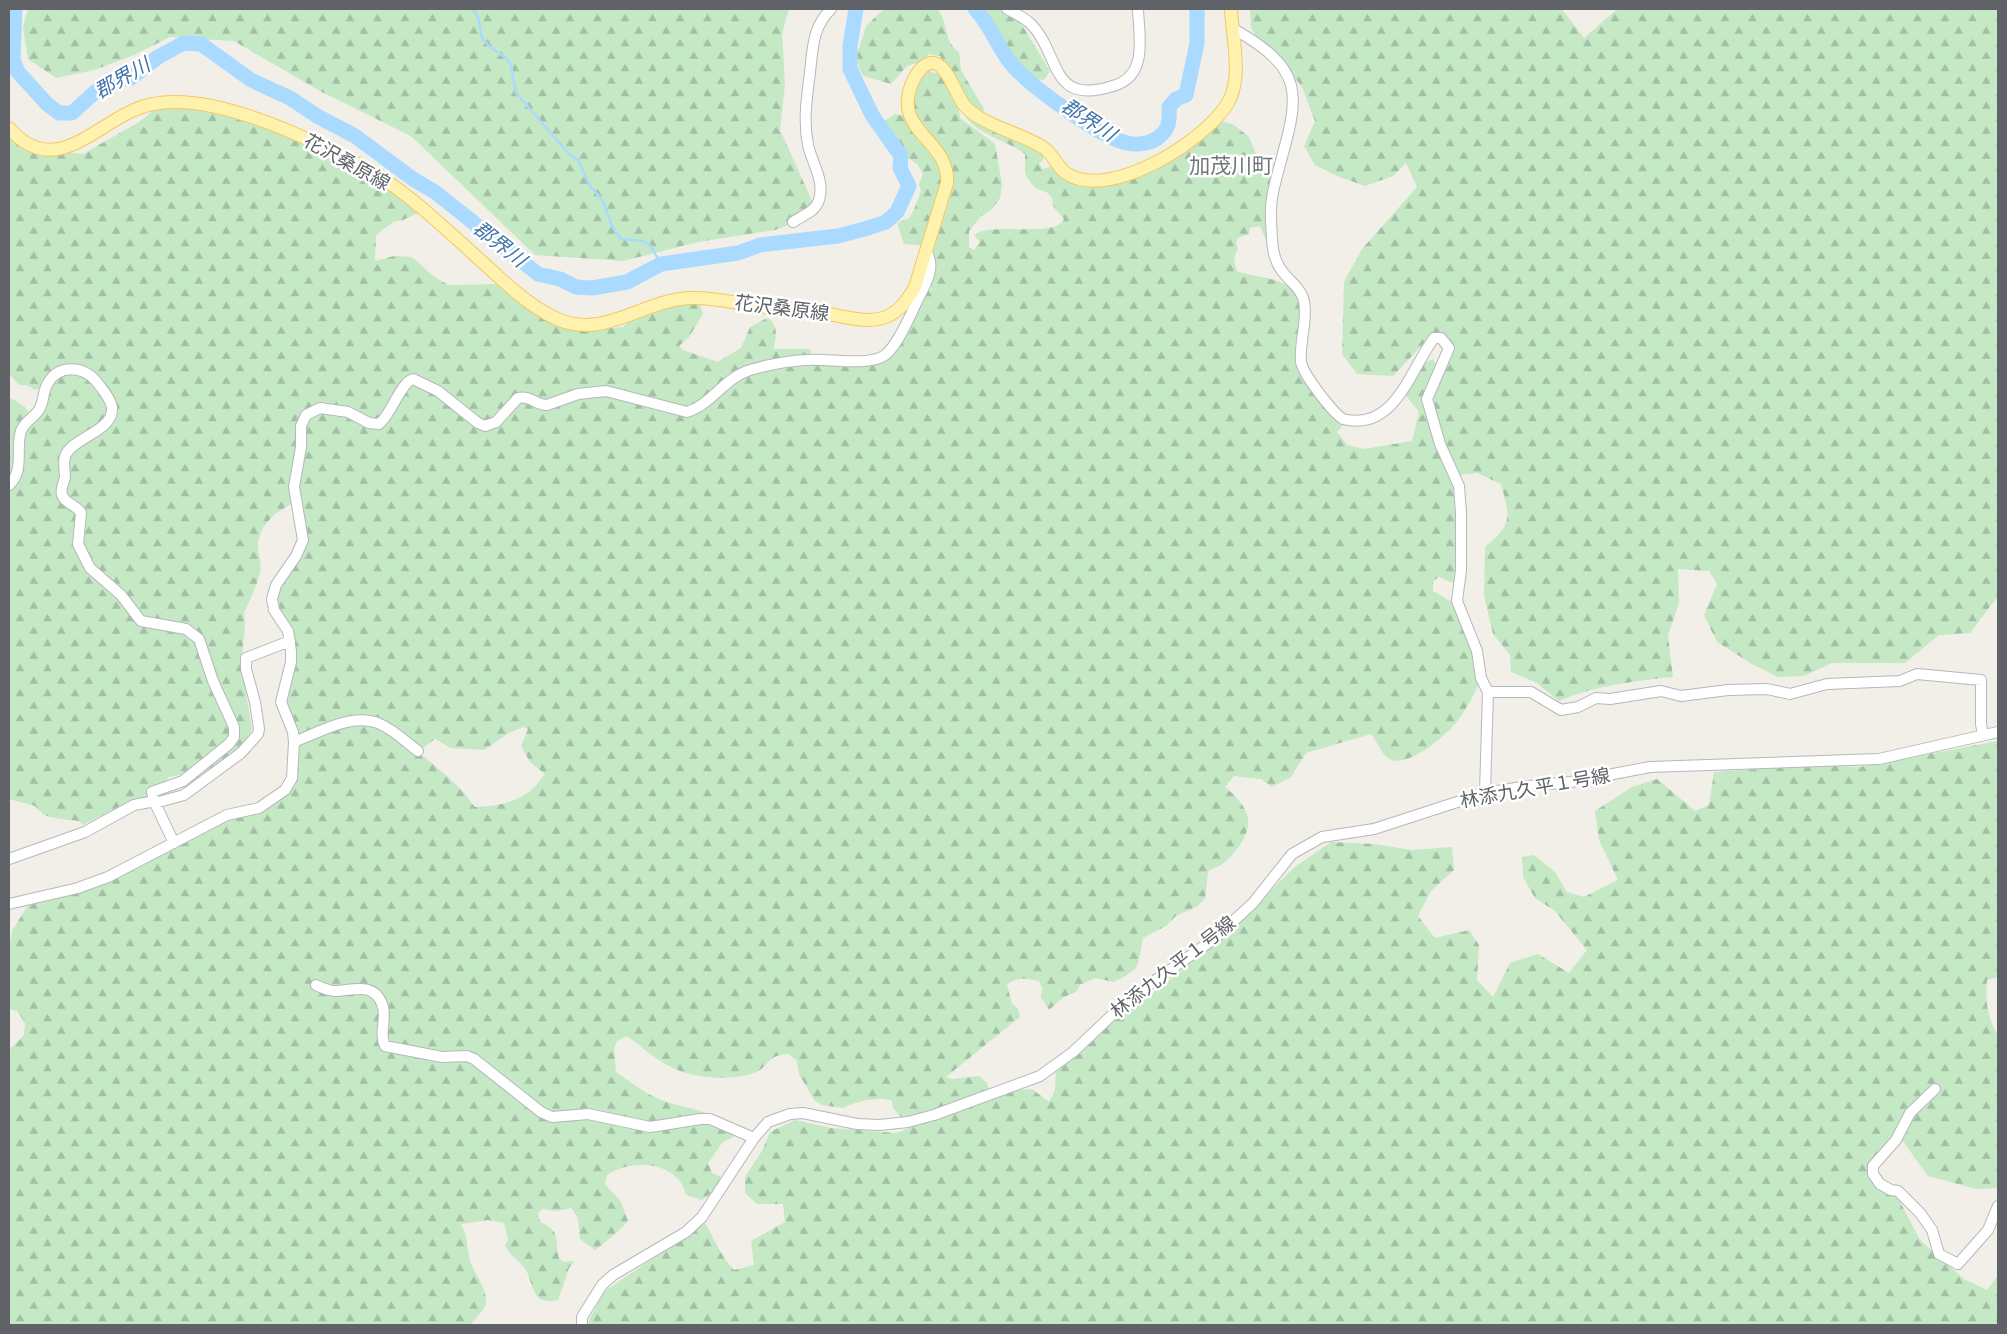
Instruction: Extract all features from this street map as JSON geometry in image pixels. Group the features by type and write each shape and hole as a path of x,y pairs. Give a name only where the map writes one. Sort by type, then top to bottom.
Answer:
{"main road":[{"name":"花沢桑原線","path":"9,128 25,144 47,149 70,146 137,109 166,102 195,103 264,122 312,140 379,175 504,283 536,307 557,319 576,324 593,326 608,324 650,306 694,298 849,318 880,318 898,309 907,301 915,287 945,192 948,171 942,156 914,126 909,116 911,87 924,66 931,63 938,64 944,69 964,105 978,117 1026,138 1045,149 1065,173 1076,178 1093,180 1116,178 1138,173 1166,158 1221,112 1230,100 1235,84 1231,9"}],"street":[{"path":"793,222 817,206 819,200 819,180 808,144 805,110 813,40 817,27 830,9"},
{"path":"1007,9 1030,24 1053,65 1072,87 1091,91 1122,83 1131,77 1136,69 1140,40 1138,9"},
{"path":"1232,28 1268,50 1291,83 1294,98 1293,118 1272,189 1271,219 1275,255 1280,268 1301,292 1304,302 1304,336 1301,360 1308,377 1343,419 1349,421 1376,417 1386,412 1395,402 1434,338 1441,338 1449,348 1427,399 1440,444 1459,486 1461,552 1458,601 1477,651 1482,678 1488,692 1485,793"},
{"path":"9,904 91,884 227,815 259,808 285,790 292,778 294,742 293,732 281,702 291,662 290,641 286,626 274,610 272,599 276,585 296,556 303,540 294,487 301,447 301,426 306,415 320,408 338,409 348,412 369,424 379,424 387,416 407,382 413,379 438,391 485,426 496,422 513,401 523,397 547,405 578,394 606,391 687,412 700,407 719,388 750,370 804,360 870,361 886,354 928,281 930,266 927,253"},
{"path":"9,485 16,476 19,465 22,427 40,407 47,383 60,372 68,369 80,369 87,372 109,398 112,411 108,422 69,450 64,458 65,477 62,492 66,501 78,508 81,513 78,539 81,554 90,568 121,595 141,621 150,624 174,625 196,635 203,645 213,681 234,727 234,737 229,744 189,778 154,790 152,794 155,804 174,843"},
{"path":"9,859 85,832 134,806 150,802 155,804 194,790 241,753 258,734 259,725 246,669 246,658 290,641"},
{"path":"1488,692 1531,692 1561,710 1578,708 1596,698 1610,699 1636,693 1660,691 1681,696 1728,690 1767,689 1790,694 1827,684 1900,681 1917,674 1981,680 1981,724 1984,735"},
{"path":"294,742 347,722 368,720 389,729 418,751"},
{"name":"林添九久平１号線","path":"582,1325 582,1317 602,1285 613,1276 686,1232 702,1217 754,1138 768,1122 796,1114 826,1116 857,1124 879,1125 908,1122 934,1115 1040,1076 1073,1052 1111,1013 1130,998 1214,939 1253,903 1292,854 1306,844 1322,837 1374,829 1485,793 1571,782 1650,767 1879,759 1998,732"},
{"path":"316,986 335,991 360,987 369,990 379,997 383,1006 382,1038 385,1046 442,1057 467,1056 474,1059 541,1112 552,1116 588,1114 650,1126 702,1118 710,1119 754,1138"},
{"path":"1935,1089 1910,1114 1896,1140 1875,1162 1873,1174 1887,1189 1898,1191 1912,1204 1932,1230 1939,1254 1958,1264 1988,1230 1998,1206"}],"green space":[{"path":"28,9 789,9 782,33 785,84 780,130 818,214 775,230 698,242 623,261 535,255 411,136 320,91 234,41 170,37 134,55 94,70 56,78 28,59 23,27"},
{"path":"884,9 937,9 941,14 951,43 959,52 961,70 984,109 983,113 969,106 940,56 929,54 920,62 907,66 891,84 864,76 859,69 857,55 866,26"},
{"path":"982,9 998,9 1016,19 1022,25 1050,71 1044,80 1034,77 1025,71 1017,62"},
{"path":"1250,9 1562,9 1584,38 1617,9 1998,9 1998,596 1970,633 1939,635 1905,663 1832,663 1804,676 1778,677 1752,664 1717,642 1704,615 1717,584 1709,571 1678,569 1679,603 1668,635 1673,677 1601,687 1559,701 1537,683 1511,672 1510,655 1493,634 1484,595 1485,547 1501,532 1507,520 1501,484 1477,473 1459,475 1442,437 1432,405 1434,391 1451,354 1452,346 1449,339 1442,334 1427,340 1393,376 1357,374 1342,354 1344,282 1362,249 1417,187 1406,163 1393,176 1365,186 1337,176 1315,165 1304,146 1315,121 1302,87 1286,67 1264,56 1251,27"},
{"path":"929,71 944,76 958,102 960,118 995,144 1002,184 1000,198 991,210 981,216 969,231 969,247 974,250 980,242 974,235 983,231 1049,228 1058,225 1064,219 1053,206 1052,198 1048,193 1035,188 1028,179 1025,173 1025,154 979,129 965,116 963,109 977,119 1035,145 1043,151 1043,159 1039,164 1043,169 1053,166 1070,179 1090,183 1108,183 1144,173 1176,156 1218,120 1234,125 1249,137 1256,154 1273,178 1268,201 1269,239 1266,240 1260,226 1250,228 1249,234 1238,238 1236,242 1238,249 1234,258 1235,266 1238,272 1275,280 1295,289 1302,309 1298,357 1300,369 1343,425 1337,432 1347,445 1364,449 1412,441 1419,412 1404,393 1420,365 1433,359 1438,367 1426,391 1424,403 1431,431 1456,490 1459,503 1459,533 1455,584 1439,577 1433,581 1433,591 1455,604 1462,621 1477,647 1482,665 1481,679 1458,720 1434,743 1404,760 1395,761 1388,758 1371,734 1306,753 1291,777 1272,787 1261,779 1234,776 1225,787 1236,797 1247,814 1247,831 1231,857 1208,872 1205,899 1196,907 1176,916 1166,926 1143,938 1136,968 1114,982 1095,978 1080,985 1076,992 1064,997 1049,1010 1041,997 1042,988 1039,981 1018,979 1007,985 1012,1004 1018,1009 1020,1017 946,1077 952,1079 979,1076 986,1082 990,1091 932,1112 907,1118 901,1117 893,1108 892,1101 881,1099 854,1103 843,1108 822,1105 814,1100 799,1074 797,1061 789,1054 772,1059 759,1071 745,1076 712,1078 690,1074 671,1067 654,1057 627,1036 617,1041 614,1048 616,1072 648,1094 713,1115 738,1127 733,1137 722,1143 708,1163 712,1173 720,1176 721,1181 716,1190 702,1200 686,1195 682,1184 674,1175 664,1169 653,1166 628,1166 607,1175 605,1184 621,1202 628,1221 595,1250 580,1239 578,1219 572,1208 557,1211 542,1209 538,1213 540,1222 552,1229 556,1236 559,1258 563,1262 575,1261 569,1268 558,1300 543,1300 535,1293 526,1270 505,1246 508,1239 504,1223 488,1220 461,1224 465,1234 470,1261 486,1298 483,1309 470,1325 9,1325 9,1054 11,1048 24,1035 25,1023 17,1011 9,1009 9,949 12,931 30,902 95,884 205,831 222,820 263,808 289,789 293,779 295,748 315,736 340,725 365,722 387,731 444,774 463,792 475,807 497,805 517,799 532,789 545,774 530,762 521,746 528,729 523,727 507,734 484,750 451,748 435,739 420,750 389,728 366,719 341,723 305,736 297,734 284,703 293,663 292,637 289,625 275,608 274,601 278,587 302,551 305,541 305,528 297,496 303,427 308,415 317,410 327,409 369,425 378,426 388,416 402,390 412,381 440,395 483,428 493,427 519,400 527,400 547,407 598,393 616,395 664,412 683,414 700,408 733,381 753,372 816,361 870,362 890,353 925,292 932,290 930,282 933,272 932,250 951,183 952,171 946,155 918,124 913,115 912,102 916,83"},
{"path":"190,107 250,120 355,165 420,212 403,220 393,222 376,235 375,261 394,256 412,257 432,275 448,285 500,284 526,304 600,329 623,327 632,318 691,301 699,302 703,314 689,337 679,346 683,350 718,362 741,348 750,327 767,318 774,324 775,328 774,349 810,349 811,353 805,358 750,368 690,409 619,392 552,402 527,395 486,425 414,378 378,423 348,410 304,414 294,503 287,506 268,521 260,534 258,550 261,571 244,613 245,626 241,664 252,729 232,754 212,769 181,788 158,794 179,784 236,738 199,636 145,621 82,553 84,516 67,499 66,458 109,422 110,396 72,367 36,390 26,385 19,385 9,374 9,133 65,152 83,154 139,122 157,108"},
{"path":"895,114 903,116 908,120 936,154 944,172 926,246 904,244 897,223 909,218 914,210 921,191 919,184 923,174 918,165 901,152 881,123"},
{"path":"80,371 107,396 109,414 68,450 60,489 77,510 76,542 130,612 192,633 233,737 189,776 169,777 151,796 131,801 83,825 79,821 44,815 35,806 9,799 9,487 22,433 55,377"},
{"path":"9,397 24,406 31,415 23,422 17,467 9,482"},
{"path":"1998,741 1998,977 1987,980 1986,994 1991,1023 1998,1035 1998,1188 1976,1189 1928,1176 1899,1136 1871,1166 1873,1185 1898,1198 1920,1240 1964,1279 1987,1290 1998,1275 1998,1325 588,1325 605,1291 705,1223 724,1258 734,1270 754,1265 751,1241 785,1222 783,1204 757,1204 745,1193 745,1177 762,1151 770,1132 795,1120 831,1128 896,1133 1011,1090 1032,1089 1049,1102 1055,1090 1056,1068 1098,1033 1215,944 1296,866 1331,842 1374,844 1412,850 1452,847 1454,870 1431,891 1418,916 1435,938 1469,930 1479,945 1477,980 1493,997 1510,963 1538,954 1569,973 1587,950 1555,911 1535,898 1523,877 1522,857 1534,855 1555,872 1567,892 1584,897 1618,880 1599,840 1595,811 1632,787 1657,779 1695,811 1709,805 1714,772 1813,765 1860,767"}],"waterway":[{"name":"郡界川","path":"15,9 13,60 18,72 47,104 59,113 72,113 95,92 116,81 131,78 158,57 184,43 201,44 251,80 290,98 317,116 355,136 413,179 435,192 538,274 560,279 576,287 592,288 627,282 661,264 738,253 760,245 838,236 886,222 897,212 909,186 900,168 901,156 872,115 850,69 850,46 856,9"},
{"path":"473,9 478,17 482,38 490,47 506,58 511,65 516,93 569,154 578,160 590,186 603,201 612,226 621,239 643,241 650,245 661,264"},
{"name":"郡界川","path":"975,9 986,22 1013,66 1034,86 1097,130 1123,142 1135,144 1156,139 1164,133 1168,125 1169,107 1176,99 1186,95 1197,43 1197,9"}],"district":[{"name":"加茂川町","path":"1231,165"}]}
